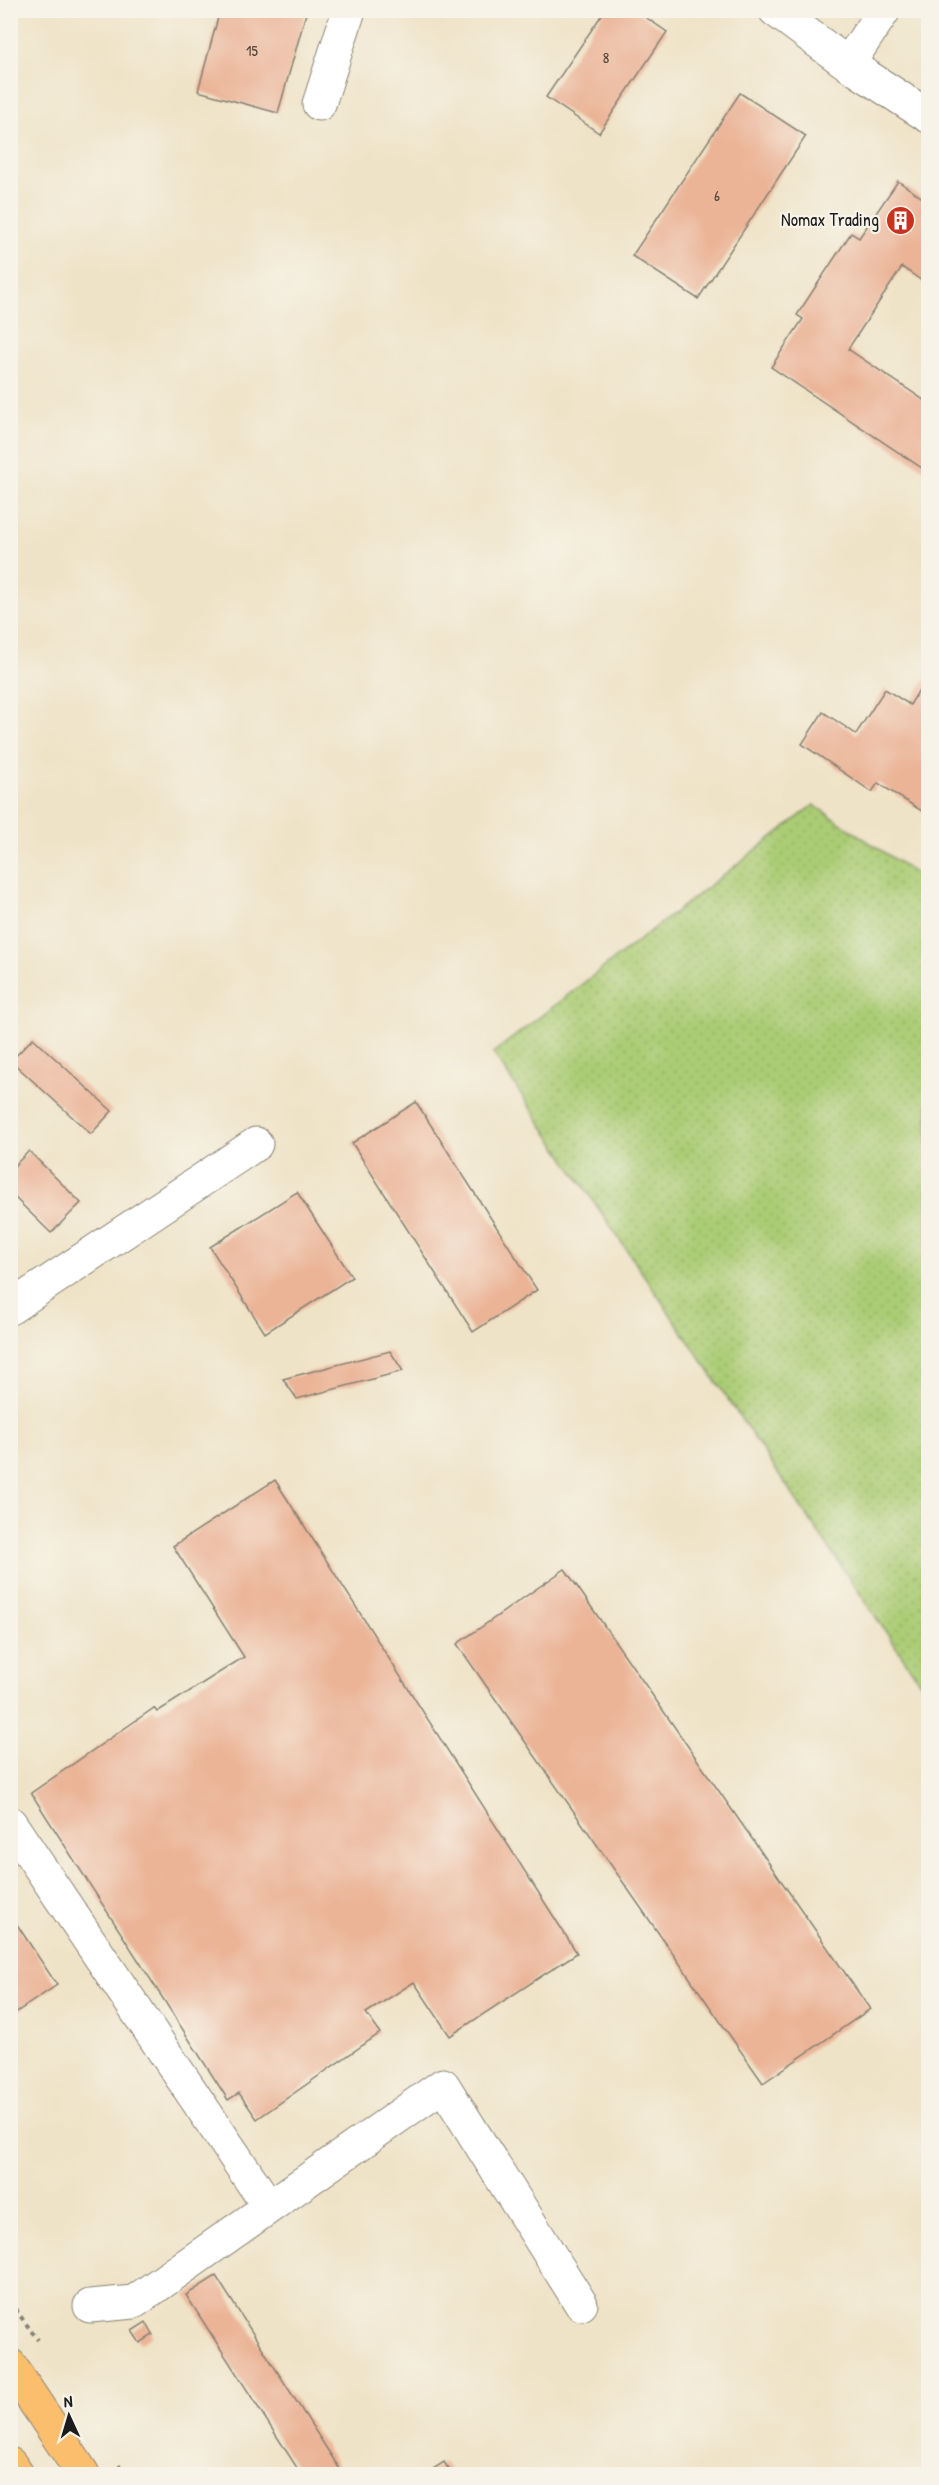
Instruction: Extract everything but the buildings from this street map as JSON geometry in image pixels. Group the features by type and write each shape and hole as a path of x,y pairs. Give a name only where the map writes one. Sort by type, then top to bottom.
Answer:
{"highway":[{"path":"10,2365 83,2475"},
{"path":"10,2464 17,2475"}],"street":[{"path":"320,104 350,10"},
{"path":"775,10 848,64 928,116"},
{"path":"848,64 884,10"},
{"path":"10,1308 256,1144"},
{"path":"10,1823 269,2207"},
{"path":"90,2306 134,2302 442,2085 581,2304"}],"green space":[{"path":"814,805 928,882 928,1694 493,1053"}],"place":[{"name":"Nomax Trading","path":"900,220"}]}
